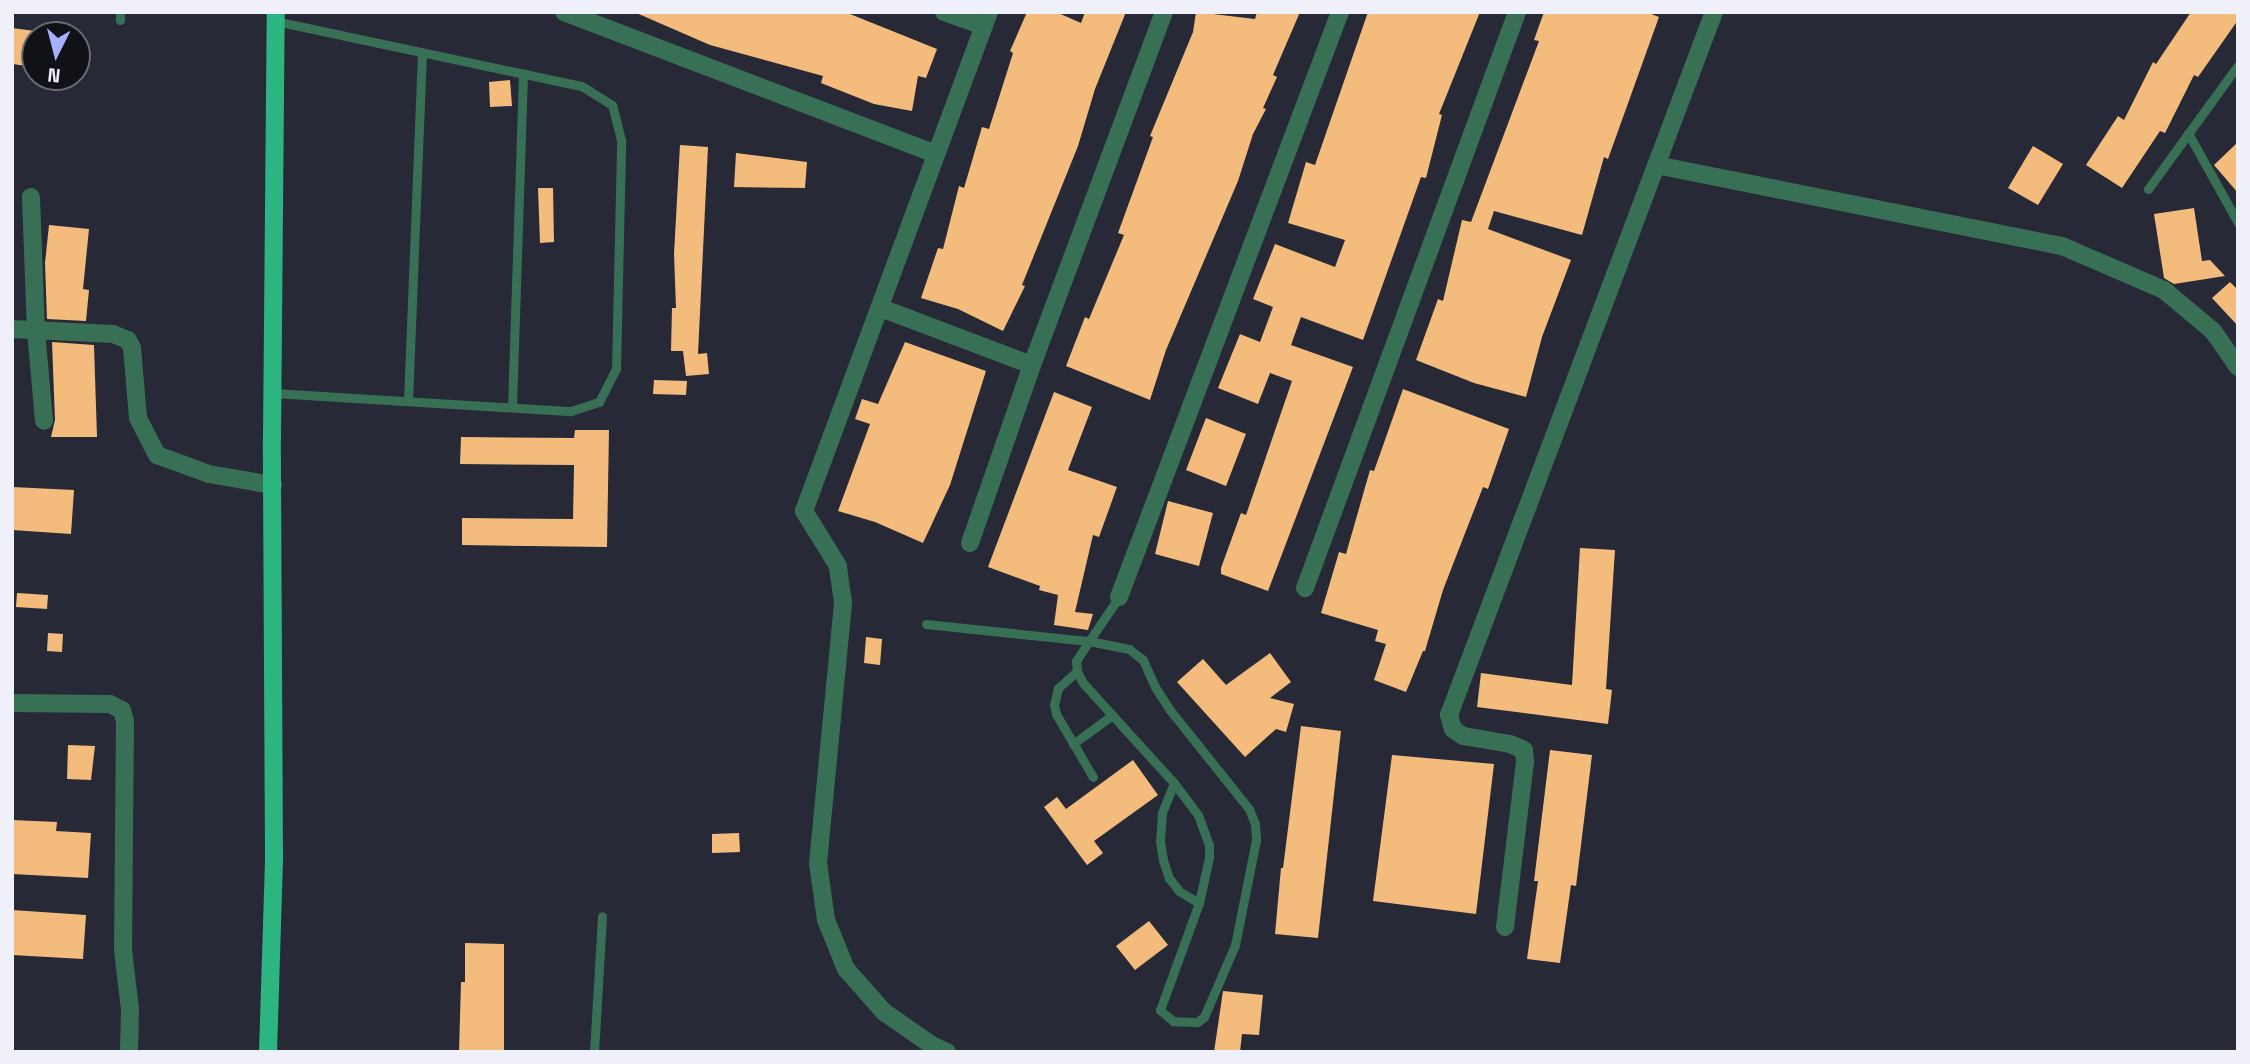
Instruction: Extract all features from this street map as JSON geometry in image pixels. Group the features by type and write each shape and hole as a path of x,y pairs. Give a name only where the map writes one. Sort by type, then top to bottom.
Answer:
{"main road":[{"path":"268,1052 274,857 272,485 276,17"}],"street":[{"path":"565,12 936,154"},
{"path":"944,12 986,19 804,511 823,537 838,566 843,603 818,863 827,920 846,969 884,1012 933,1046 947,1052"},
{"path":"970,543 1032,365 1164,12"},
{"path":"1119,597 1340,12"},
{"path":"1306,588 1517,12"},
{"path":"1505,927 1525,762 1524,750 1510,744 1463,736 1453,729 1448,715 1714,12"},
{"path":"1657,165 2062,246 2164,290 2213,331 2238,367"},
{"path":"31,197 36,331 44,421"},
{"path":"881,308 1032,365"},
{"path":"12,329 113,334 128,340 132,348 138,418 157,455 209,474 272,485"},
{"path":"12,703 110,704 122,710 125,721 123,950 130,1010 129,1052"}],"lane":[{"path":"273,393 571,411 599,402 615,369 621,140 612,105 581,86 276,17"},
{"path":"408,401 422,52"},
{"path":"2148,189 2238,65"},
{"path":"512,407 523,73"},
{"path":"2188,134 2238,223"},
{"path":"1093,777 1054,705 1058,688 1077,671 1080,651 1119,597"},
{"path":"926,624 1089,641 1129,649 1143,660 1155,687 1170,710 1249,809 1255,824 1256,840 1235,945 1204,1017 1188,1024 1173,1021 1160,1010 1199,904 1209,845 1198,815 1174,783 1112,715 1077,671"},
{"path":"1073,744 1112,715"},
{"path":"1174,783 1163,813 1160,841 1163,860 1169,878 1179,891 1199,904"},
{"path":"594,1052 601,916"}],"building":[{"path":"634,12 845,12 937,49 926,78 918,76 912,111 874,104 821,83 823,76 710,45"},
{"path":"1027,12 1056,12 1081,23 1085,12 1126,12 1095,89 1078,146 1022,285 1025,286 1003,331 958,309 921,298 938,248 943,249 959,186 964,188 982,127 989,129 1013,53 1010,51"},
{"path":"1196,12 1255,19 1257,12 1300,12 1273,75 1277,77 1263,108 1266,109 1253,134 1238,181 1166,350 1150,400 1066,366 1085,317 1089,319 1124,235 1118,233 1153,137 1150,136 1193,32"},
{"path":"1368,12 1480,12 1439,114 1442,115 1426,178 1421,177 1363,340 1301,317 1291,345 1353,367 1268,591 1221,574 1221,568 1241,513 1246,515 1292,381 1270,373 1258,404 1218,388 1240,334 1260,342 1273,307 1253,299 1275,244 1335,267 1345,240 1288,223 1306,162 1315,165"},
{"path":"1544,12 1646,12 1659,17 1608,159 1604,157 1582,235 1494,211 1488,229 1571,260 1542,337 1526,397 1474,383 1416,360 1438,299 1443,301 1462,220 1471,222 1539,41 1534,40"},
{"path":"2191,12 2238,12 2238,20 2198,77 2194,75 2165,133 2160,131 2122,188 2086,165 2118,116 2124,120 2153,62 2156,64"},
{"path":"12,28 21,29 21,65 12,64"},
{"path":"510,80 512,106 490,107 489,82"},
{"path":"2238,142 2238,193 2214,165"},
{"path":"680,145 708,147 698,354 707,353 709,374 686,376 683,351 671,351 672,308 676,308 674,254"},
{"path":"2033,146 2063,164 2038,205 2008,188"},
{"path":"736,153 807,162 805,188 734,187"},
{"path":"538,188 553,188 554,242 540,243"},
{"path":"2194,208 2202,261 2210,260 2225,276 2174,284 2164,278 2154,214"},
{"path":"49,225 89,229 83,289 89,290 86,321 47,319 45,263"},
{"path":"2230,282 2238,290 2238,326 2212,298"},
{"path":"52,342 94,345 97,437 51,437 55,420"},
{"path":"905,342 986,371 950,485 923,543 875,522 838,511 870,424 855,419 862,399 878,404"},
{"path":"654,380 687,381 686,395 653,394"},
{"path":"1403,389 1509,429 1488,489 1483,487 1443,590 1425,651 1406,692 1374,680 1386,644 1375,641 1378,630 1321,613 1339,552 1346,554 1370,470 1374,471"},
{"path":"1054,392 1092,407 1068,470 1117,487 1099,537 1093,535 1075,612 1093,614 1088,630 1054,625 1058,595 1039,590 1040,586 988,567"},
{"path":"1206,418 1246,434 1226,486 1186,470"},
{"path":"575,430 609,430 607,547 462,545 462,518 573,519 574,465 460,464 461,437 574,438"},
{"path":"12,487 74,490 71,534 12,530"},
{"path":"1168,501 1213,513 1199,566 1155,554"},
{"path":"1580,548 1615,550 1606,689 1612,690 1608,724 1477,707 1481,673 1572,685"},
{"path":"17,593 48,595 47,609 16,607"},
{"path":"48,633 63,634 62,652 47,651"},
{"path":"866,637 882,639 880,665 864,663"},
{"path":"1270,653 1291,682 1270,698 1294,704 1286,732 1276,729 1245,757 1177,682 1203,659 1226,685"},
{"path":"1301,726 1341,731 1318,938 1275,934 1281,868"},
{"path":"68,745 95,746 91,780 67,779"},
{"path":"1550,750 1592,755 1576,886 1571,885 1560,963 1527,959 1538,881 1534,881"},
{"path":"1392,755 1494,764 1476,914 1373,901"},
{"path":"1133,760 1158,795 1094,841 1103,853 1087,865 1044,807 1057,797 1066,809"},
{"path":"12,820 57,822 56,831 91,833 88,878 12,874"},
{"path":"739,833 740,852 712,853 712,834"},
{"path":"12,910 86,915 83,959 12,955"},
{"path":"1149,921 1168,945 1135,970 1116,946"},
{"path":"465,943 504,944 504,1052 459,1052 461,982 465,982"},
{"path":"1223,991 1263,995 1259,1035 1242,1034 1240,1052 1214,1052"}]}
